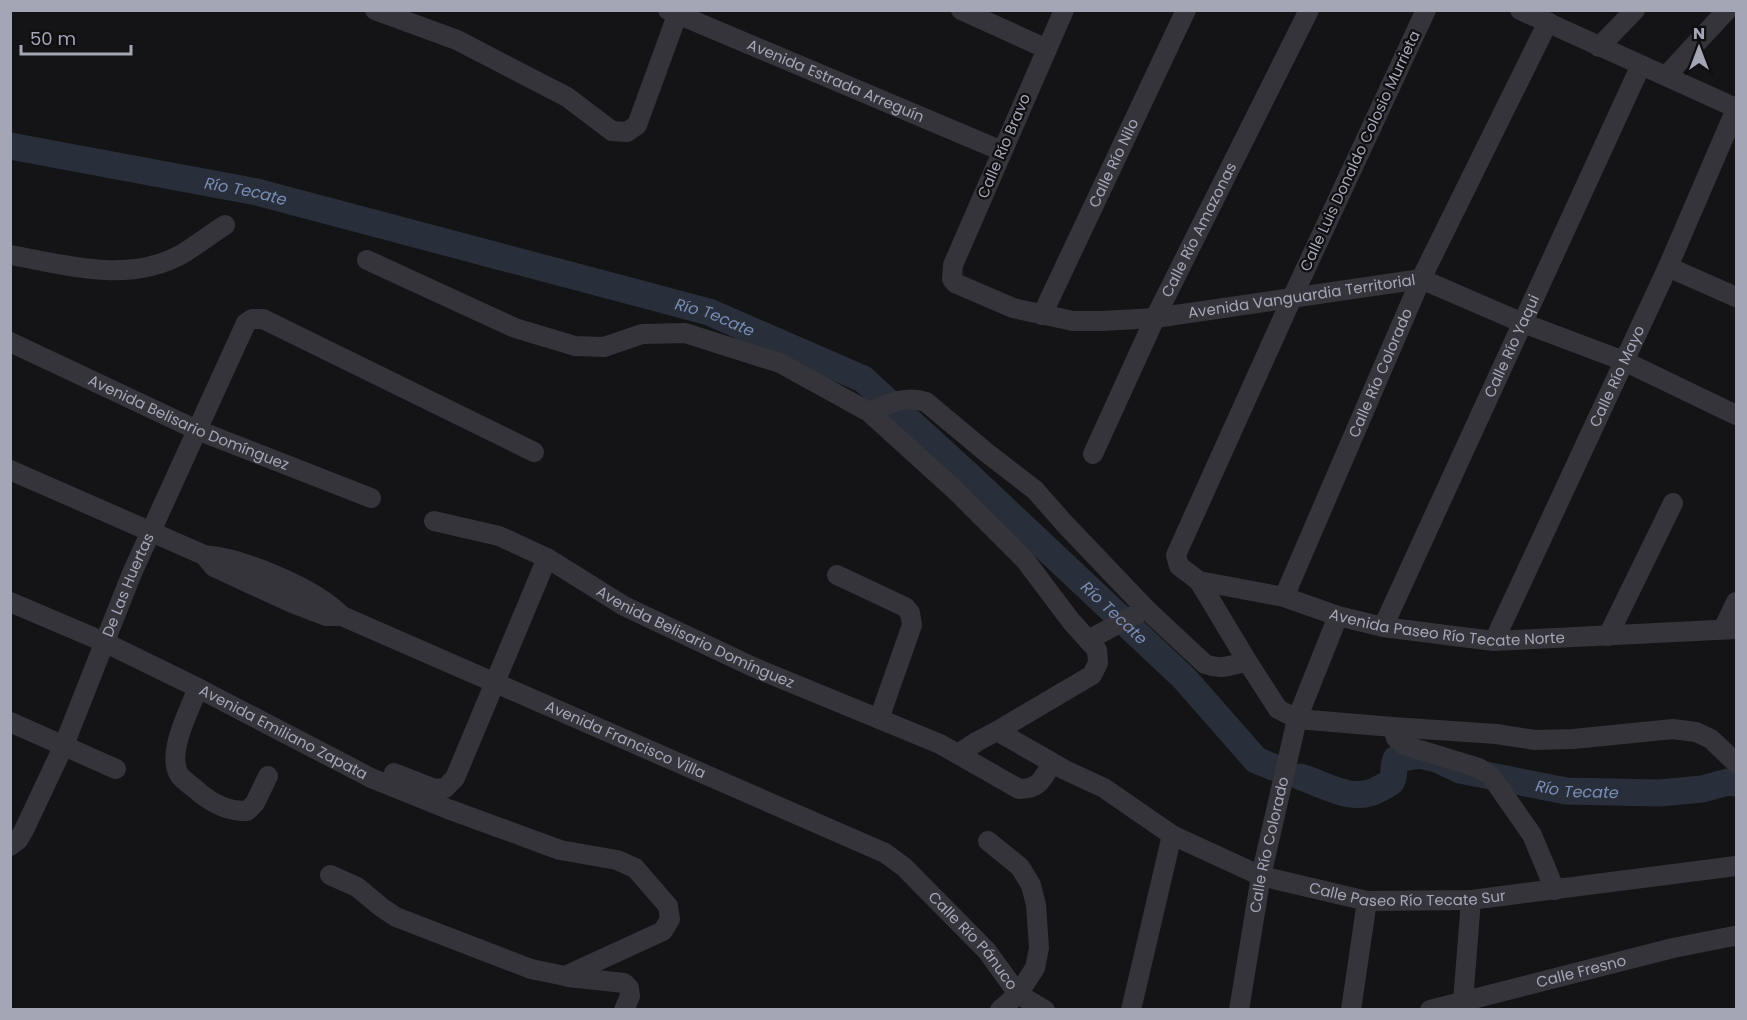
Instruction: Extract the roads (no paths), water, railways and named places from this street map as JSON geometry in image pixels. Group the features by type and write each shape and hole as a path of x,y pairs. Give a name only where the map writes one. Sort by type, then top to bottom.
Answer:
{"street":[{"path":"375,10 457,40 567,97 612,131 627,132 637,124 675,12"},
{"path":"961,10 1047,49"},
{"name":"Calle Río Bravo","path":"955,283 952,279 953,265 1064,10"},
{"name":"Calle Río Nilo","path":"1042,315 1186,10"},
{"name":"Calle Río Amazonas","path":"1093,454 1155,318 1309,10"},
{"name":"Calle Luis Donaldo Colosio Murrieta","path":"1199,581 1179,566 1176,555 1426,10"},
{"path":"1520,10 1737,108"},
{"path":"1599,47 1635,10"},
{"path":"1666,76 1727,10"},
{"name":"Avenida Estrada Arreguín","path":"675,12 1002,151"},
{"name":"Calle Río Colorado","path":"1284,597 1421,279 1548,22"},
{"name":"Calle Río Yaqui","path":"1383,627 1641,65"},
{"name":"Calle Río Mayo","path":"1494,641 1668,267 1737,108"},
{"path":"10,255 97,271 146,268 181,254 225,225"},
{"path":"367,260 515,328 575,346 604,347 642,334 686,333 780,363 869,412 955,490 1025,560 1097,650 1098,663 1092,675 958,754"},
{"path":"1668,267 1737,297"},
{"name":"Avenida Vanguardia Territorial","path":"955,283 1013,308 1073,321 1155,318 1421,279 1523,323 1624,361 1737,415"},
{"name":"De Las Huertas","path":"10,846 18,840 24,830 64,745 104,642 152,530 246,323 252,319 263,319 534,452"},
{"name":"Avenida Belisario Domínguez","path":"10,342 197,430 371,498"},
{"path":"869,412 903,400 915,399 926,402 1035,490 1146,609 1205,664 1214,668 1225,668 1247,661"},
{"name":"Avenida Francisco Villa","path":"10,470 152,530 204,555 214,567 292,603 326,616 342,616 885,853 904,867"},
{"path":"1608,636 1674,503"},
{"name":"Avenida Belisario Domínguez","path":"434,521 499,536 547,558 624,606 753,667 940,744 1019,789 1037,786 1052,763"},
{"path":"371,778 381,773 391,772 435,789 445,788 455,778 547,558"},
{"path":"837,575 905,607 910,613 912,625 879,719"},
{"path":"1199,581 1278,709 1297,719 1392,728 1496,734 1535,740 1573,739 1673,729 1696,732 1711,739 1737,763"},
{"name":"Avenida Paseo Río Tecate Norte","path":"1199,581 1284,597 1338,616 1383,627 1494,641 1730,629"},
{"name":"Avenida Emiliano Zapata","path":"10,602 104,642 371,778 560,850 617,860 635,868 668,906 670,919 663,931 565,976"},
{"path":"1730,629 1737,602"},
{"path":"1088,640 1146,609"},
{"name":"Calle Río Colorado","path":"1239,1010 1261,876 1297,719 1338,616"},
{"path":"198,688 176,748 174,759 180,776 214,804 237,812 247,811 255,803 268,776"},
{"path":"10,722 116,769"},
{"path":"1392,728 1396,738 1404,745 1479,768 1491,776 1533,835 1555,890"},
{"name":"Calle Paseo Río Tecate Sur","path":"998,731 1052,763 1104,788 1172,836 1261,876 1367,901 1471,900 1737,866"},
{"path":"1131,1010 1172,836"},
{"path":"988,841 1020,867 1031,885 1036,905 1039,948 1035,968 1018,994 1000,1010"},
{"name":"Calle Río Pánuco","path":"904,867 987,951 1018,994 1045,1010"},
{"path":"330,875 357,887 396,917 531,969 624,984 629,988 630,996 624,1010"},
{"path":"1463,1002 1471,900"},
{"path":"1351,1010 1367,901"},
{"name":"Calle Fresno","path":"1430,1010 1673,948 1734,936"}],"waterway":[{"name":"Río Tecate","path":"10,146 257,192 709,312 863,379 1184,678 1256,760 1273,767"},
{"name":"Río Tecate","path":"1301,777 1340,792 1359,795 1379,789 1391,782 1396,759 1420,755 1437,759 1460,770 1566,791 1659,793 1702,789 1728,782 1736,783"}]}
